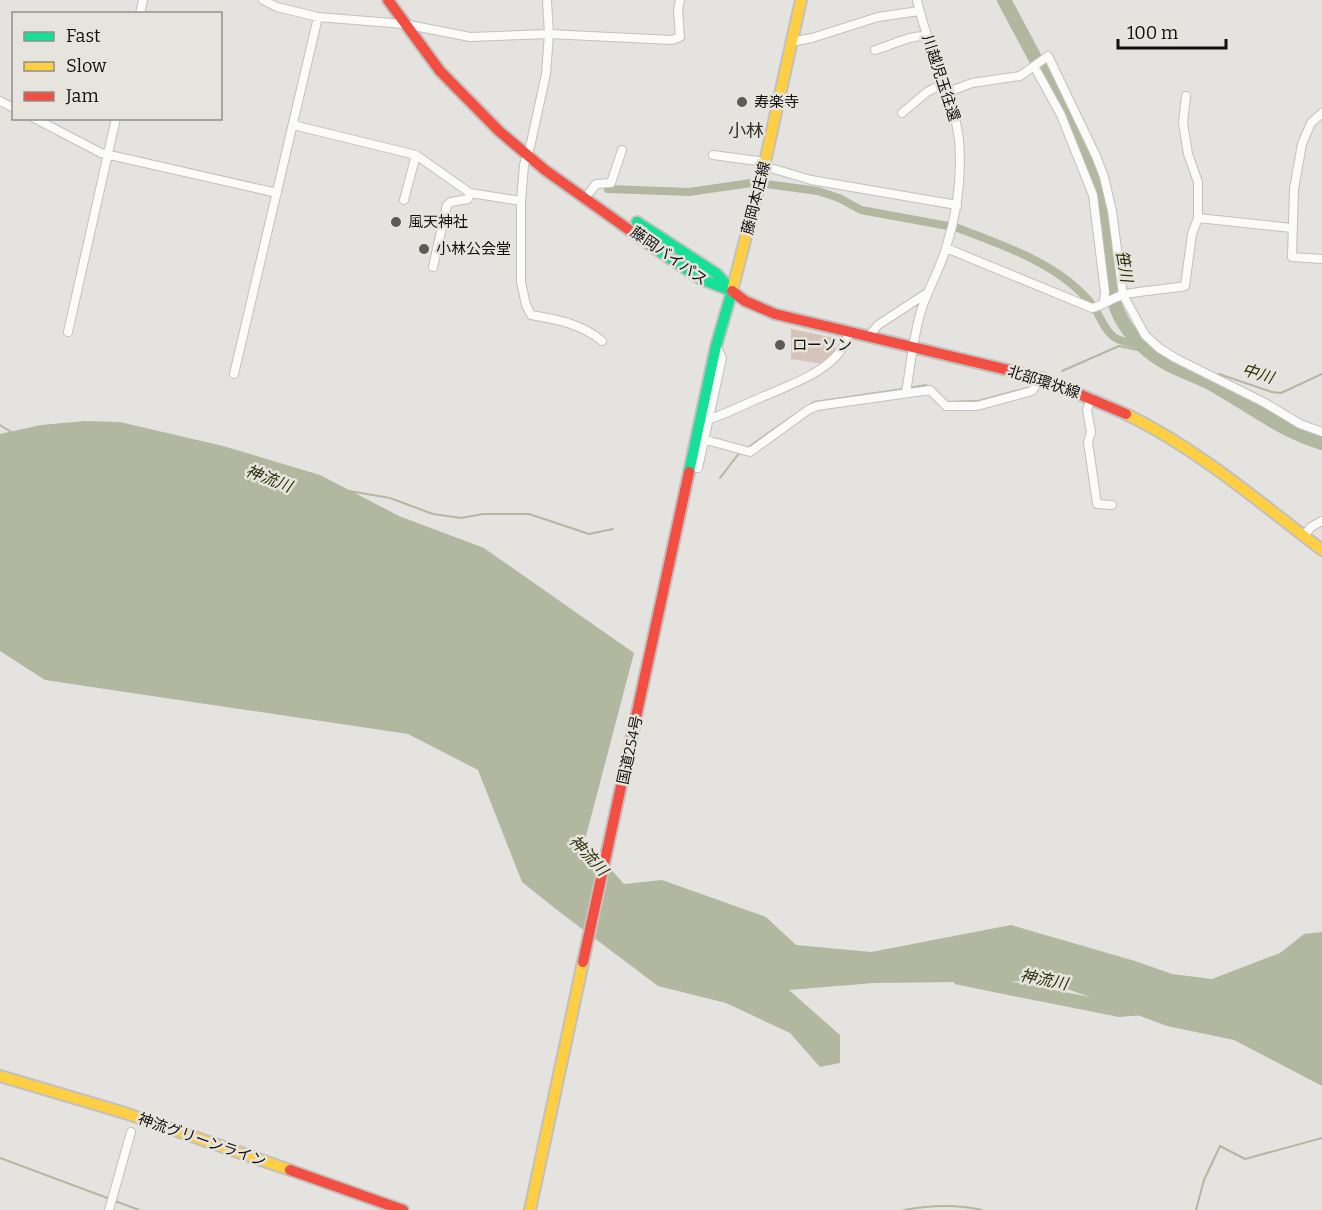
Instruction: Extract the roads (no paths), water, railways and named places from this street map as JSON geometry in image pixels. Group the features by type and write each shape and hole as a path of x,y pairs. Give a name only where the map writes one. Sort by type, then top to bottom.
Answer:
{"main road":[{"name":"藤岡バイパス","path":"388,0 452,87 485,120 526,155 547,172 584,195 695,274 712,285 732,291"},
{"name":"藤岡本庄線","path":"732,291 765,164 801,0"},
{"name":"藤岡バイパス","path":"526,155 590,192 717,274 732,291"},
{"name":"北部環状線","path":"732,291 745,301 775,314 1041,378 1091,398 1153,427 1191,451 1322,550"},
{"name":"国道254号","path":"530,1210 716,346 732,291"},
{"name":"神流グリーンライン","path":"0,1077 125,1113 403,1210"}],"street":[{"path":"263,0 283,4 318,17 404,24 470,37 549,34 672,40 680,37 678,10 680,0"},
{"path":"547,0 549,34 546,75 524,165 521,201 521,282 526,305 531,315 554,318 583,328 602,341"},
{"name":"川越児玉往還","path":"906,392 913,354 912,347 921,309 946,248 957,205 960,165 956,121 917,0"},
{"path":"791,42 812,38 878,16 919,11"},
{"path":"234,374 318,17"},
{"path":"875,50 916,36 927,36"},
{"path":"948,92 972,83 1020,76 1048,57 1104,177 1115,229 1123,295 1145,335 1159,348 1300,424 1322,432"},
{"path":"1034,66 1061,115 1093,195 1106,302"},
{"path":"902,113 927,92 944,83"},
{"path":"946,248 1092,308 1123,295 1185,286 1192,234 1198,218 1198,182 1188,154 1183,123 1186,96"},
{"path":"1322,113 1311,123 1304,136 1294,189 1292,228 1292,257 1322,259"},
{"path":"38,120 97,152 277,192"},
{"path":"68,332 116,120"},
{"path":"293,125 416,155 470,194 521,201"},
{"path":"590,192 596,184 611,183 622,150"},
{"path":"404,200 416,155"},
{"path":"713,155 765,164 811,180 957,205"},
{"path":"433,267 447,205 468,199 470,194"},
{"path":"1198,218 1292,228"},
{"path":"868,337 878,325 928,292"},
{"path":"710,418 810,376 840,352 849,332"},
{"path":"698,468 722,358 716,346"},
{"path":"705,440 750,452 817,406 930,390 946,406 977,406 1032,391 1041,378"},
{"path":"1091,398 1087,410 1091,432 1088,442 1097,504 1112,505"},
{"path":"1304,536 1311,527 1322,521"},
{"path":"109,1210 130,1132"}],"water":[{"path":"85,421 120,422 223,446 320,475 399,516 484,548 634,653 585,840 624,884 662,880 766,917 796,945 871,952 1011,925 1172,974 1212,979 1280,953 1304,934 1322,932 1322,1086 1234,1040 1167,1026 1046,981 874,983 789,990 840,1035 840,1063 820,1067 790,1033 726,1003 658,986 522,882 478,770 408,734 45,680 0,651 0,434 41,425"}],"waterway":[{"name":"笹川","path":"1004,0 1085,153 1100,209 1112,294 1120,317 1128,329 1141,345 1160,360 1210,383 1292,431 1322,443"},
{"path":"608,189 689,192 751,183"},
{"path":"766,184 818,191 839,198 861,210 948,226"},
{"path":"955,227 1046,266 1062,276 1091,303"},
{"path":"1096,310 1105,327 1114,337 1143,346"},
{"path":"1062,371 1119,346 1146,350"},
{"name":"中川","path":"1219,374 1281,393 1322,374"},
{"path":"909,388 926,385 930,388"},
{"path":"944,402 978,401 1027,388"},
{"path":"807,407 814,402 903,389"},
{"path":"750,446 794,415"},
{"path":"0,425 13,433"},
{"path":"720,478 740,452"},
{"path":"349,491 390,498 433,514 461,518 483,514 529,514 589,534 613,529"},
{"name":"神流川","path":"959,978 1119,1010 1143,1008"},
{"path":"1196,1210 1204,1180 1220,1146 1245,1159 1322,1138"},
{"path":"0,1158 110,1199"},
{"path":"115,1201 139,1210"},
{"path":"904,1210 943,1206 982,1210"}],"place":[{"name":"寿楽寺","path":"742,102"},
{"name":"風天神社","path":"396,222"},
{"name":"小林公会堂","path":"424,249"},
{"name":"ローソン","path":"780,345"}],"district":[{"name":"小林","path":"746,131"}]}
